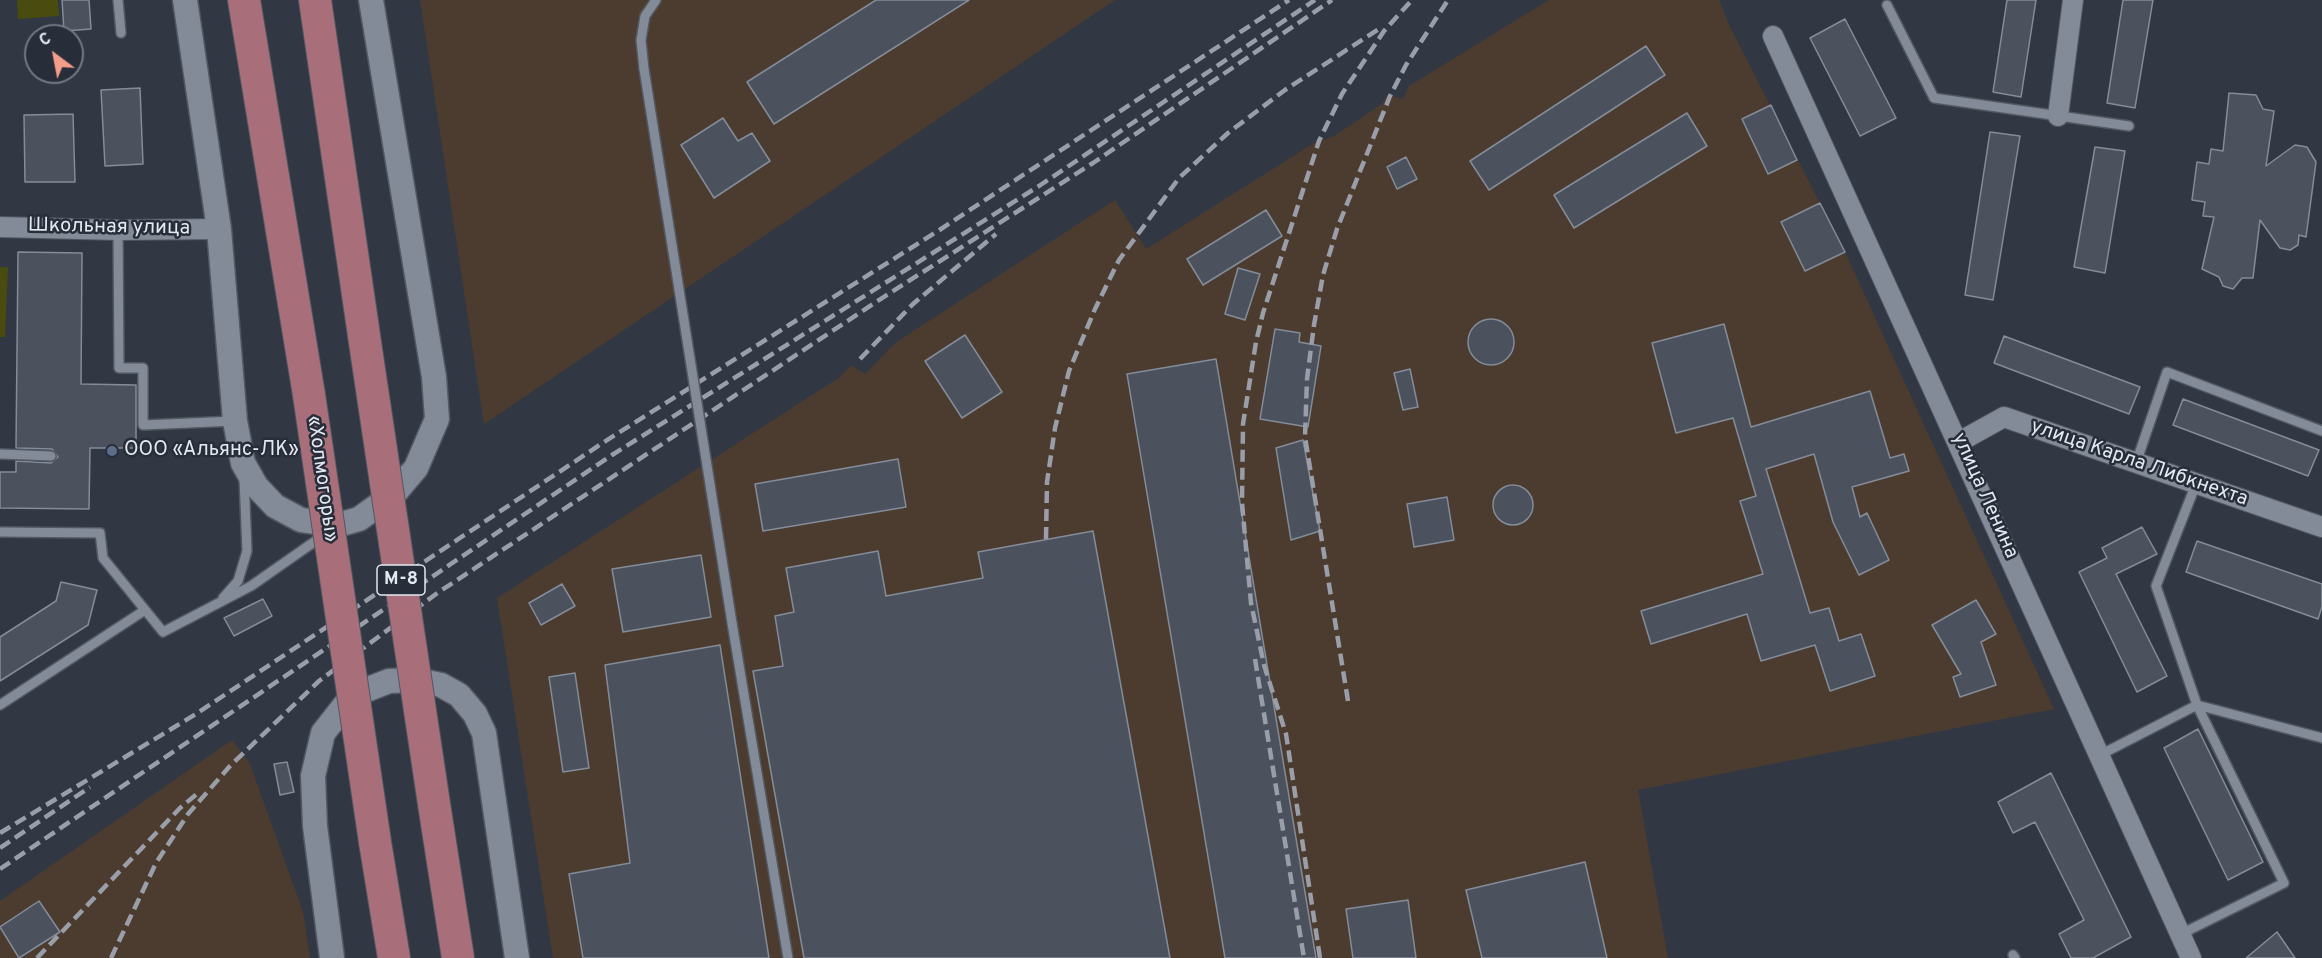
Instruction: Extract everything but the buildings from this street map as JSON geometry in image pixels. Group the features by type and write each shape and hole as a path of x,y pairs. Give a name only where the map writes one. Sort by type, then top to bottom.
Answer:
{"highway":[{"name":"«Холмогоры»","path":"244,0 309,394 394,958"},
{"name":"М-8","path":"315,0 458,958"}],"street":[{"path":"185,0 219,229 236,421 243,463 256,486 275,506 301,520 338,525 359,519 394,494 416,468 437,419 434,377 371,0"},
{"path":"2058,116 2073,0"},
{"name":"улица Ленина","path":"1773,36 2191,958"},
{"name":"Школьная улица","path":"0,227 118,230 219,229"},
{"name":"улица Карла Либкнехта","path":"1959,442 2004,417 2321,523"},
{"path":"332,958 315,826 313,776 323,733 345,705 366,690 389,681 417,680 441,684 459,695 475,714 484,733 517,958"}],"lane":[{"path":"118,0 121,33"},
{"path":"656,0 645,16 641,40 644,69 788,958"},
{"path":"1887,5 1934,98 2129,126"},
{"path":"118,230 119,368 142,368 143,425 236,421"},
{"path":"2136,463 2167,372 2322,431"},
{"path":"0,454 51,456"},
{"path":"219,603 238,581 247,551 243,463"},
{"path":"2181,934 2284,883 2197,705 2156,586 2196,483"},
{"path":"0,532 100,533 103,558 163,632 251,586 338,525"},
{"path":"0,705 145,610"},
{"path":"2100,754 2197,705 2322,738"}],"shaded area":[{"path":"17,0 58,0 59,16 18,19"},
{"path":"420,0 1115,0 484,424"},
{"path":"1549,0 1719,0 1729,25 1845,252 2054,709 1638,790 1668,958 553,958 497,598 840,377 851,365 865,374 895,343 1115,200 1146,249 1314,143 1333,137 1383,103 1386,95 1403,99 1409,86"},
{"path":"0,267 8,267 5,337 0,337"},
{"path":"232,740 250,764 303,912 310,958 0,958 0,901"}],"railway":[{"path":"0,833 196,714 604,442 941,229 1289,0"},
{"path":"0,869 612,455 1039,186 1315,0"},
{"path":"111,958 156,863 188,814 230,766 319,681 436,594 876,302 1093,163 1332,0"},
{"path":"1320,958 1286,734 1264,665 1251,603 1242,503 1243,424 1263,313 1319,141 1342,94 1384,31 1412,0"},
{"path":"1348,701 1305,437 1307,379 1314,325 1323,275 1337,229 1390,96 1406,65 1448,0"},
{"path":"1046,539 1047,482 1055,428 1069,371 1119,260 1179,178 1228,133 1285,90 1382,27"},
{"path":"860,359 913,304 996,234"},
{"path":"1255,659 1304,958"},
{"path":"0,848 90,787"},
{"path":"37,958 180,808 198,793"}],"place":[{"name":"ООО «Альянс-ЛК»","path":"112,451"}]}
